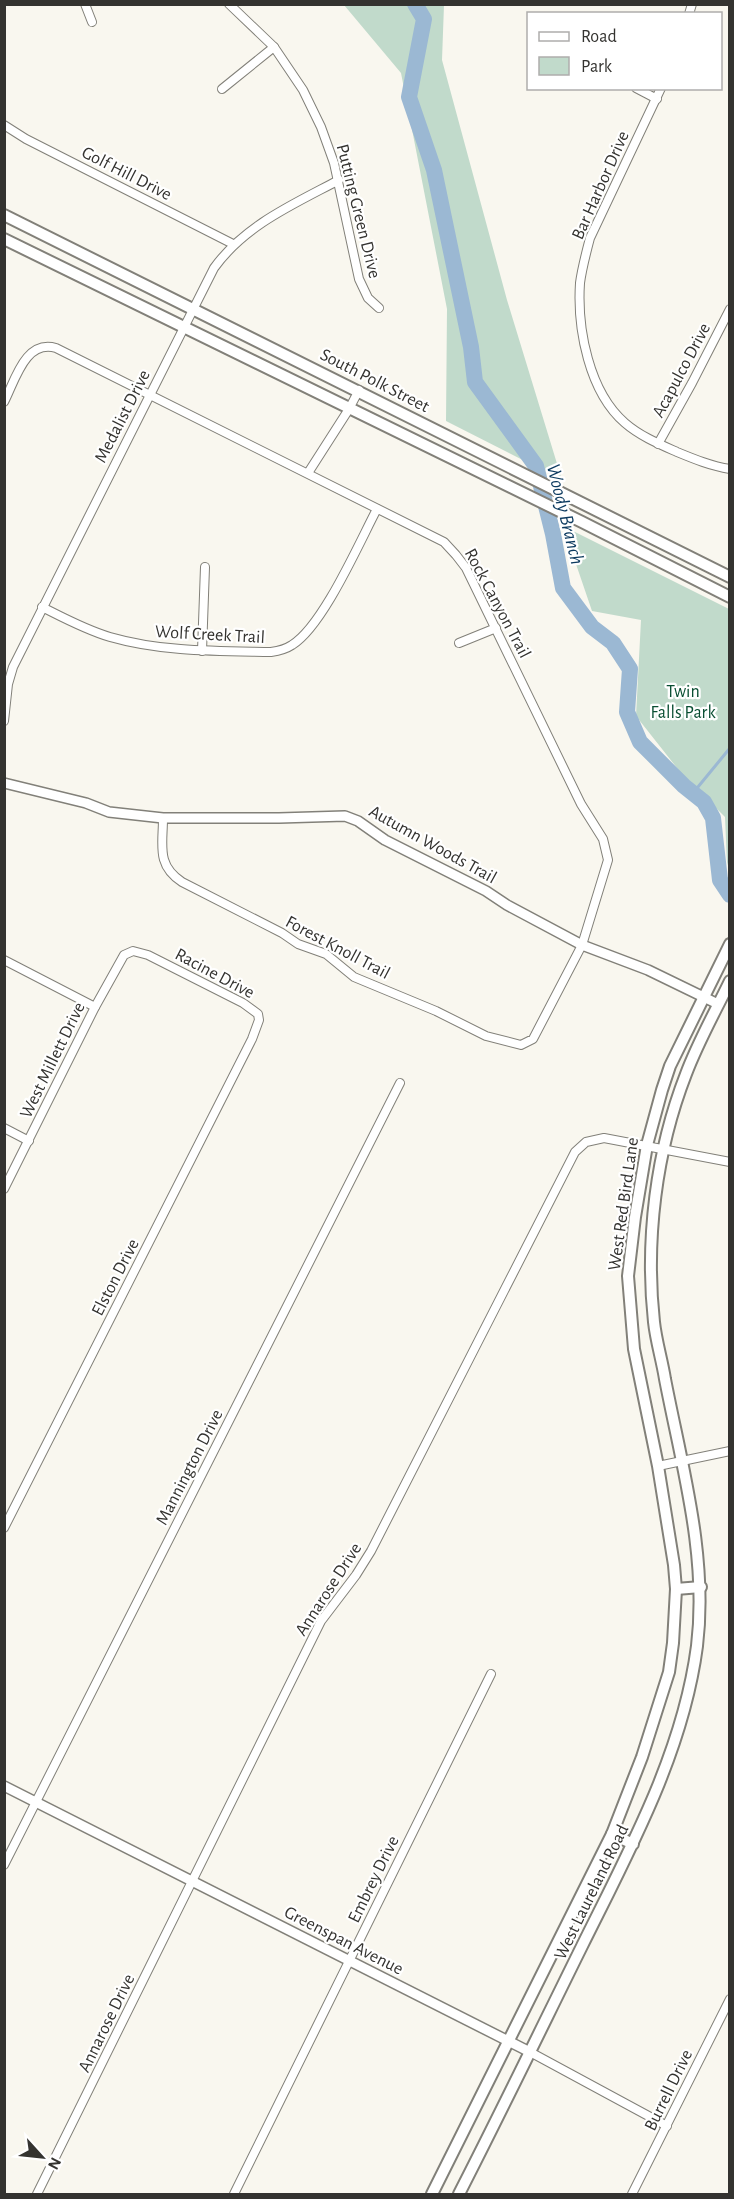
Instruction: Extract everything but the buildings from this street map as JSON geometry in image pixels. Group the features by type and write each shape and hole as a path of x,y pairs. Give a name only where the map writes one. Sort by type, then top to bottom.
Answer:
{"main road":[{"name":"South Polk Street","path":"4,215 193,307 729,577"},
{"name":"South Polk Street","path":"4,239 582,522 729,597"},
{"name":"West Red Bird Lane","path":"676,1590 670,1535 634,1348 628,1276 647,1145 670,1066 728,947"},
{"name":"West Red Bird Lane","path":"701,1587 694,1523 654,1323 653,1231 663,1149 685,1077 729,981"},
{"path":"676,1590 701,1587"},
{"name":"West Laureland Road","path":"459,2194 633,1844 665,1766 685,1703 697,1647 701,1587"},
{"name":"West Laureland Road","path":"432,2194 612,1834 642,1757 669,1672 676,1590"},
{"path":"612,1834 633,1844"}],"street":[{"path":"85,4 92,22"},
{"name":"Putting Green Drive","path":"230,4 274,47 294,75 317,118 339,180 359,279 368,298 379,308"},
{"path":"222,90 274,47"},
{"path":"640,90 657,99"},
{"name":"Bar Harbor Drive","path":"660,90 590,238 583,262 580,297 589,362 601,394 626,424 658,444 703,463 729,469"},
{"name":"Golf Hill Drive","path":"6,128 234,244"},
{"name":"Medalist Drive","path":"4,721 8,684 13,667 214,268 234,244 259,225 339,180"},
{"name":"Acapulco Drive","path":"658,444 692,384 729,309"},
{"name":"Rock Canyon Trail","path":"4,402 26,358 43,346 56,348 444,542 450,548 466,568 581,804 603,839 607,850 608,860 582,945 542,1022"},
{"path":"308,473 359,390"},
{"name":"Wolf Creek Trail","path":"42,607 107,636 151,646 202,651 271,652 282,650 301,639 322,612 377,509"},
{"path":"202,651 205,567"},
{"path":"459,643 496,628"},
{"name":"Autumn Woods Trail","path":"4,783 87,803 109,812 163,818 345,816 358,821 385,840 486,891 507,905 582,945 648,970 718,1005"},
{"name":"Forest Knoll Trail","path":"163,818 162,860 171,874 298,944 326,954 354,977 436,1011 486,1036 511,1043 521,1045 533,1040 542,1022"},
{"name":"West Millett Drive","path":"4,1189 95,1007 124,955 133,951"},
{"name":"Racine Drive","path":"133,951 148,955 253,1009 258,1014 259,1020 252,1039"},
{"path":"4,960 95,1007"},
{"name":"Elston Drive","path":"4,1528 252,1039"},
{"name":"Mannington Drive","path":"4,1865 400,1083"},
{"path":"4,1128 29,1141"},
{"name":"Annarose Drive","path":"37,2194 317,1630 371,1551 575,1152 580,1146 595,1139 604,1138 729,1162"},
{"path":"658,1466 729,1451"},
{"name":"Embrey Drive","path":"234,2194 491,1674"},
{"name":"Greenspan Avenue","path":"4,1786 530,2052 667,2126"},
{"name":"Burrell Drive","path":"632,2194 729,1999"}],"green space":[{"path":"344,5 444,5 442,60 507,300 562,480 446,421 447,309 401,73"},
{"name":"Twin Falls Park","path":"563,526 729,609 729,869 725,817 681,773 636,716 641,620 592,611"}],"waterway":[{"name":"Woody Branch","path":"415,4 424,19 409,97 434,170 471,347 475,382 536,466 553,534 563,588 592,627 613,643 630,669 627,712 640,742 684,786 704,802 713,818 720,880 730,895"},
{"path":"693,793 730,748"}]}
